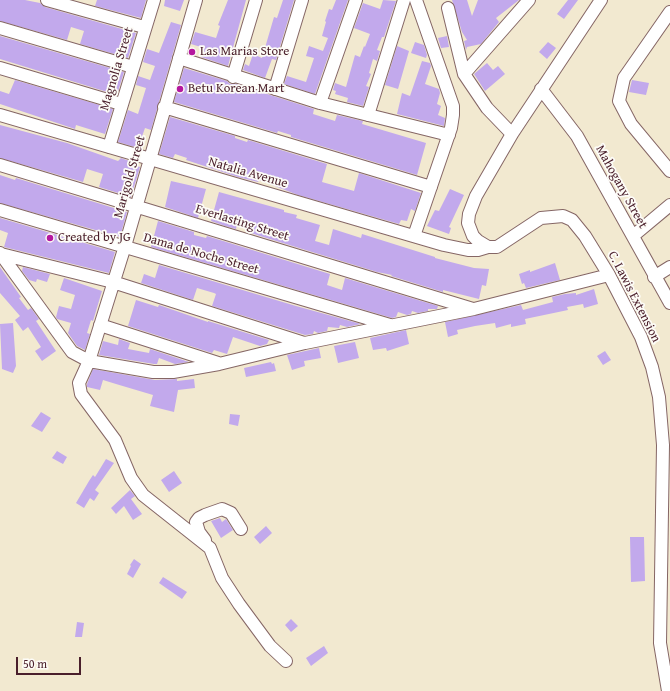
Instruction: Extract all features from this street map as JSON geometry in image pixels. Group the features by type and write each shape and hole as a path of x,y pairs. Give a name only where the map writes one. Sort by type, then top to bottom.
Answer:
{"street":[{"path":"46,0 144,27"},
{"name":"Magnolia Street","path":"108,147 133,68 144,27 154,0"},
{"name":"Marigold Street","path":"196,0 164,106 125,246 89,360 79,383 81,394 114,440 131,478 143,495 210,548"},
{"path":"233,77 256,0"},
{"path":"275,89 302,0"},
{"path":"320,103 356,0"},
{"path":"368,115 404,0"},
{"path":"414,236 449,135 452,123 453,106 416,0"},
{"path":"464,74 529,0"},
{"path":"488,247 473,236 468,223 469,214 476,196 512,134 601,0"},
{"path":"448,8 464,74 487,108 512,134"},
{"path":"669,15 624,78 619,101 631,124 670,171"},
{"path":"0,28 133,68"},
{"path":"179,58 233,77 320,103 449,135"},
{"path":"0,68 121,104"},
{"name":"Mahogany Street","path":"541,89 577,136 633,236 654,277 670,303"},
{"path":"164,106 431,187"},
{"name":"Natalia Avenue","path":"0,115 444,245 468,250 478,250 488,247"},
{"name":"Everlasting Street","path":"0,165 474,309"},
{"path":"633,236 670,204"},
{"name":"Dama de Noche Street","path":"0,210 393,326"},
{"name":"C. Lawis Extension","path":"488,247 497,248 541,218 563,216 572,220 579,227 609,275 641,337 652,367 659,398 663,445 660,643 668,691"},
{"path":"1,254 72,352 89,360 153,372 173,372 219,364 305,343 474,309 609,275"},
{"path":"1,254 113,282 305,343"},
{"path":"654,277 670,267"},
{"path":"100,325 219,364"},
{"path":"241,529 231,513 222,509 199,518 196,522 199,532 210,548 222,578 270,646 286,661"}],"building":[{"path":"0,0 25,0 40,3 45,7 136,33 128,58 80,44 84,31 71,27 67,40 0,21"},
{"path":"97,0 146,0 141,18 95,6"},
{"path":"165,0 184,0 180,11 164,6"},
{"path":"228,0 246,0 228,66 201,57 204,48 191,44 195,32 216,38 220,26 218,25"},
{"path":"283,0 294,0 276,60 272,59 265,78 243,70 245,64 249,66 253,54 262,58 274,17 277,18"},
{"path":"336,0 348,0 315,94 284,84 287,76 306,82 314,58 306,56 309,46 323,51 328,38 322,36 325,21 329,9 332,10"},
{"path":"383,0 396,1 384,37 382,37 377,50 380,51 377,61 373,59 369,73 371,74 366,86 369,87 363,106 347,102 348,98 335,94 336,91 333,90 335,83 346,87 355,55 360,57 370,34 354,28 363,3 380,9"},
{"path":"452,0 467,0 472,16 478,0 519,0 496,18 499,22 481,44 467,47 466,50 464,41 467,40 462,32"},
{"path":"568,0 578,0 564,19 557,14"},
{"path":"171,22 181,25 151,130 145,128 138,148 118,142 128,110 138,114 146,88 136,85 138,76 150,80 155,66 143,62 147,49 159,53"},
{"path":"0,36 124,72 117,95 0,59"},
{"path":"447,36 449,47 441,48 438,38"},
{"path":"415,42 424,45 427,55 426,58 411,53"},
{"path":"548,42 556,48 547,59 539,52"},
{"path":"397,46 409,51 398,89 385,85"},
{"path":"422,61 430,63 431,66 425,84 439,89 440,93 437,104 441,106 438,115 445,118 444,126 397,114 402,93 410,96"},
{"path":"487,63 493,70 498,66 505,74 485,91 474,74"},
{"path":"184,68 227,81 230,84 236,84 314,109 313,114 335,121 337,115 363,121 362,124 426,143 417,175 291,137 291,135 278,131 277,133 174,102"},
{"path":"15,80 113,109 105,134 76,125 75,129 0,104 0,91 9,94"},
{"path":"632,80 649,83 646,95 629,92"},
{"path":"170,117 235,136 235,138 247,142 248,140 327,164 322,182 354,191 359,173 421,193 415,211 411,209 407,221 401,220 399,224 298,195 259,180 258,182 238,177 186,160 187,158 175,154 173,158 159,154"},
{"path":"0,125 67,143 118,161 121,158 132,162 132,164 140,167 131,197 99,187 103,174 87,169 83,182 0,158"},
{"path":"0,175 15,180 16,178 127,212 120,237 0,203"},
{"path":"171,181 206,189 198,218 165,207"},
{"path":"450,189 464,195 449,227 451,228 449,234 427,226 435,210 439,211"},
{"path":"219,192 284,210 284,212 297,215 296,218 320,225 315,241 329,245 333,229 361,238 362,234 435,258 474,268 489,269 486,286 482,285 479,299 443,290 443,292 391,276 392,275 377,272 251,233 252,228 237,224 236,229 225,226 211,221"},
{"path":"0,218 115,252 109,273 4,247 8,233 0,230"},
{"path":"158,221 194,232 194,235 206,238 207,236 330,274 327,285 342,290 345,278 438,306 437,309 428,309 428,311 418,313 412,311 411,314 407,315 398,312 396,317 392,318 151,247"},
{"path":"555,263 560,280 526,288 524,283 522,284 519,274 530,270 530,272"},
{"path":"159,265 361,324 347,327 340,325 339,328 328,327 327,331 318,333 314,331 313,334 305,335 212,306 216,294 214,293 197,288 193,300 141,283 144,274 155,278"},
{"path":"0,267 21,297 19,298 28,310 31,308 39,319 36,321 56,351 42,361 35,351 41,347 28,327 23,331 15,320 20,316 0,293"},
{"path":"23,267 50,274 47,282 37,279 36,282 29,280 22,271"},
{"path":"64,278 102,291 93,321 91,320 87,333 90,334 85,350 77,346 68,333 71,323 57,319 56,317 59,306 71,309 75,295 60,290"},
{"path":"594,289 598,304 584,308 583,304 567,307 568,310 525,319 526,324 511,327 511,324 496,328 495,323 475,326 457,330 458,334 448,337 445,322 521,305 523,310 553,302 552,297 576,293 576,295"},
{"path":"136,300 158,307 159,305 208,322 269,340 267,344 260,346 233,337 227,354 214,350 212,353 128,326"},
{"path":"13,323 16,366 13,373 2,369 0,324"},
{"path":"406,330 409,344 387,351 386,348 373,350 370,338"},
{"path":"119,339 130,343 128,349 149,353 150,349 189,362 175,364 159,358 157,364 154,364 99,355 103,341 118,345"},
{"path":"355,342 359,358 338,363 334,346"},
{"path":"319,348 321,358 304,361 305,366 292,370 287,355"},
{"path":"605,351 611,360 603,365 597,356"},
{"path":"271,362 272,364 274,363 276,371 246,377 244,368"},
{"path":"93,369 155,380 177,379 177,381 194,379 195,388 178,390 174,412 150,406 153,395 103,380 100,390 87,387"},
{"path":"41,412 51,418 42,432 31,426"},
{"path":"230,414 240,415 238,426 229,424"},
{"path":"57,451 67,457 63,464 52,458"},
{"path":"106,459 114,463 95,490 99,493 94,501 90,498 84,508 76,503 93,475 95,477"},
{"path":"174,471 182,483 169,492 161,480"},
{"path":"130,490 135,496 131,499 142,514 133,520 124,506 116,514 111,508"},
{"path":"220,518 222,522 226,519 233,530 221,538 211,521"},
{"path":"266,526 272,533 260,544 254,537"},
{"path":"630,537 644,537 645,581 631,582"},
{"path":"134,559 141,564 133,578 127,574"},
{"path":"163,577 187,592 182,599 159,583"},
{"path":"291,619 298,626 291,632 285,625"},
{"path":"77,622 84,623 82,637 75,637"},
{"path":"324,646 328,653 311,666 306,658"}],"place":[{"name":"Las Marias Store","path":"192,52"},
{"name":"Betu Korean Mart","path":"180,89"},
{"name":"Created by JG","path":"50,238"}]}
